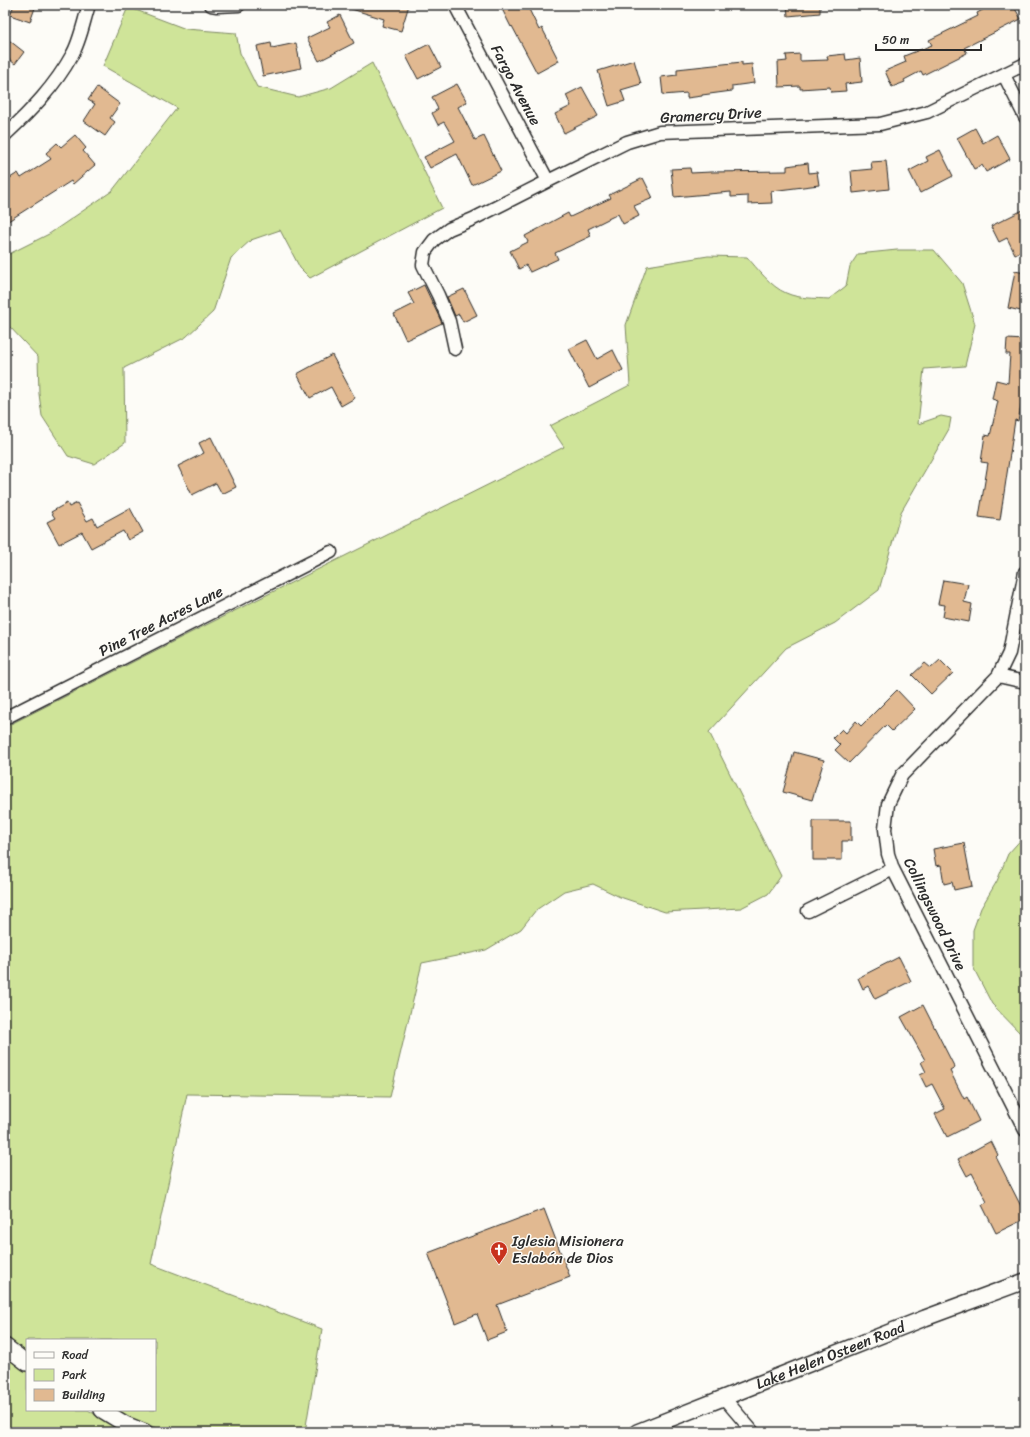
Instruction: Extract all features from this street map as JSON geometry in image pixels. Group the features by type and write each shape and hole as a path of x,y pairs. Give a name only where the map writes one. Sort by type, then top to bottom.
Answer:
{"street":[{"path":"5,135 32,110 56,81 73,54 89,5"},
{"path":"211,5 239,5"},
{"name":"Fargo Avenue","path":"455,5 548,181"},
{"name":"Gramercy Drive","path":"455,349 449,321 423,265 425,252 434,240 449,229 473,219 627,142 660,132 880,124 927,112 1025,64"},
{"path":"1004,75 1025,117"},
{"name":"Pine Tree Acres Lane","path":"5,718 331,552"},
{"name":"Collingswood Drive","path":"1025,572 1009,653 998,676 902,775 888,804 885,829 888,854 893,869 1025,1130"},
{"path":"998,676 1025,682"},
{"path":"808,911 893,869"},
{"name":"Lake Helen Osteen Road","path":"637,1432 925,1318 1025,1281"},
{"path":"5,1346 26,1362"},
{"path":"724,1398 753,1432"},
{"path":"104,1411 125,1424 145,1432"}],"green space":[{"path":"128,7 186,29 236,33 240,53 257,87 298,97 331,88 372,63 442,208 310,278 300,268 280,230 251,240 231,258 213,312 186,337 124,368 125,443 94,464 68,456 42,416 39,394 38,357 9,326 5,329 5,256 49,234 112,191 177,108 103,66"},
{"path":"897,250 934,250 962,283 975,324 965,366 924,369 918,424 941,416 951,418 949,429 901,512 879,590 835,623 786,648 709,732 781,876 768,894 741,908 665,912 620,897 593,884 564,891 536,910 521,929 486,950 422,963 390,1097 187,1094 151,1264 322,1329 305,1432 167,1432 128,1417 118,1411 156,1411 156,1339 26,1339 26,1353 5,1337 5,727 564,447 550,426 630,385 626,325 647,266 708,256 747,257 765,277 780,290 796,296 829,299 846,286 850,266 858,254"},
{"path":"1025,835 1025,1036 1022,1035 992,1004 973,967 973,930 981,908 997,881 1008,854"},
{"path":"5,1356 26,1371 26,1411 90,1411 124,1432 5,1432"}],"building":[{"path":"14,5 36,5 30,22 10,15"},
{"path":"348,5 409,5 401,31 382,26 384,19 348,8"},
{"path":"500,5 527,5 539,30 542,28 559,61 537,73"},
{"path":"787,5 820,5 820,13 788,16"},
{"path":"992,5 1013,5 1021,19 964,48 967,53 923,75 921,71 904,80 905,82 892,87 885,71 906,62 904,56 932,45 929,40 978,16 977,13"},
{"path":"340,15 354,43 319,61 307,38 330,27 327,22"},
{"path":"5,37 24,52 15,64 5,56"},
{"path":"271,43 272,48 296,43 301,68 263,76 257,46"},
{"path":"429,44 441,67 418,79 406,56"},
{"path":"800,54 800,61 828,60 827,56 845,54 846,60 860,58 862,82 845,84 846,91 831,92 830,87 800,89 800,86 779,87 778,62 787,61 786,55"},
{"path":"634,60 641,84 621,90 625,101 609,106 598,71"},
{"path":"742,62 742,65 752,64 754,83 732,86 732,91 687,98 687,93 663,95 661,77 677,75 677,69"},
{"path":"457,84 467,102 458,107 475,140 484,136 501,171 472,185 457,154 430,168 424,157 455,141 444,122 438,125 432,113 438,109 432,97"},
{"path":"97,87 120,104 110,118 115,122 105,136 84,121 95,104 88,100"},
{"path":"582,87 598,116 564,133 555,114 571,106 566,95"},
{"path":"975,128 983,143 997,135 1010,159 986,172 982,165 974,169 957,138"},
{"path":"75,135 86,148 83,151 95,165 73,184 71,181 5,223 5,181 18,173 21,178 51,159 46,153 57,143 61,147"},
{"path":"940,150 953,176 920,193 909,171 928,161 926,157"},
{"path":"886,161 889,189 853,193 851,171 872,169 871,162"},
{"path":"808,163 809,173 817,172 819,185 771,191 772,203 748,204 748,196 731,197 731,192 674,197 671,169 690,168 691,173 787,171 787,166"},
{"path":"643,178 653,198 634,206 639,216 623,224 618,214 588,229 591,236 555,253 558,259 530,272 526,265 519,269 510,251 528,242 525,236 568,213 570,217 611,198 609,195"},
{"path":"1025,209 1025,249 1015,254 1007,238 999,242 991,226"},
{"path":"1015,271 1025,273 1025,312 1008,308"},
{"path":"424,285 442,323 406,340 394,314 414,304 408,293"},
{"path":"464,289 477,315 463,322 459,314 455,316 447,297"},
{"path":"1007,339 1025,340 1025,387 1018,421 1015,420 1000,520 979,517 988,463 981,462 985,435 990,436 998,401 992,399 996,380 1008,383 1010,354 1006,354"},
{"path":"587,340 597,359 613,350 623,370 589,388 569,349"},
{"path":"332,355 355,398 341,406 331,387 310,398 297,374"},
{"path":"211,437 236,487 222,494 216,483 192,495 178,466 204,453 199,443"},
{"path":"67,503 69,507 77,503 87,521 93,518 97,526 130,508 143,532 128,540 123,531 91,548 82,532 59,544 47,522 55,518 51,512"},
{"path":"943,580 968,584 964,602 972,604 969,622 943,617 945,605 938,604"},
{"path":"940,660 953,673 931,694 912,675 925,663 931,668"},
{"path":"897,690 915,709 892,731 886,725 849,763 835,750 840,745 833,738 842,729 846,733 856,721 861,726"},
{"path":"794,752 824,760 812,800 783,792"},
{"path":"813,821 851,821 851,841 842,841 842,860 813,860"},
{"path":"964,843 972,886 954,890 952,882 944,884 941,865 936,866 933,849"},
{"path":"899,957 911,981 875,999 868,986 863,989 858,978"},
{"path":"923,1005 955,1068 950,1071 964,1099 967,1097 979,1121 947,1137 935,1114 945,1109 932,1084 926,1087 920,1075 926,1072 921,1062 925,1060 901,1017"},
{"path":"991,1141 998,1155 996,1157 1025,1214 1025,1219 996,1233 982,1205 987,1202 972,1173 967,1176 958,1159"},
{"name":"Iglesia Misionera Eslabón de Dios","path":"544,1209 570,1277 497,1305 507,1332 487,1340 477,1314 455,1323 428,1253"}],"place":[{"name":"Iglesia Misionera Eslabón de Dios","path":"499,1265"}]}
